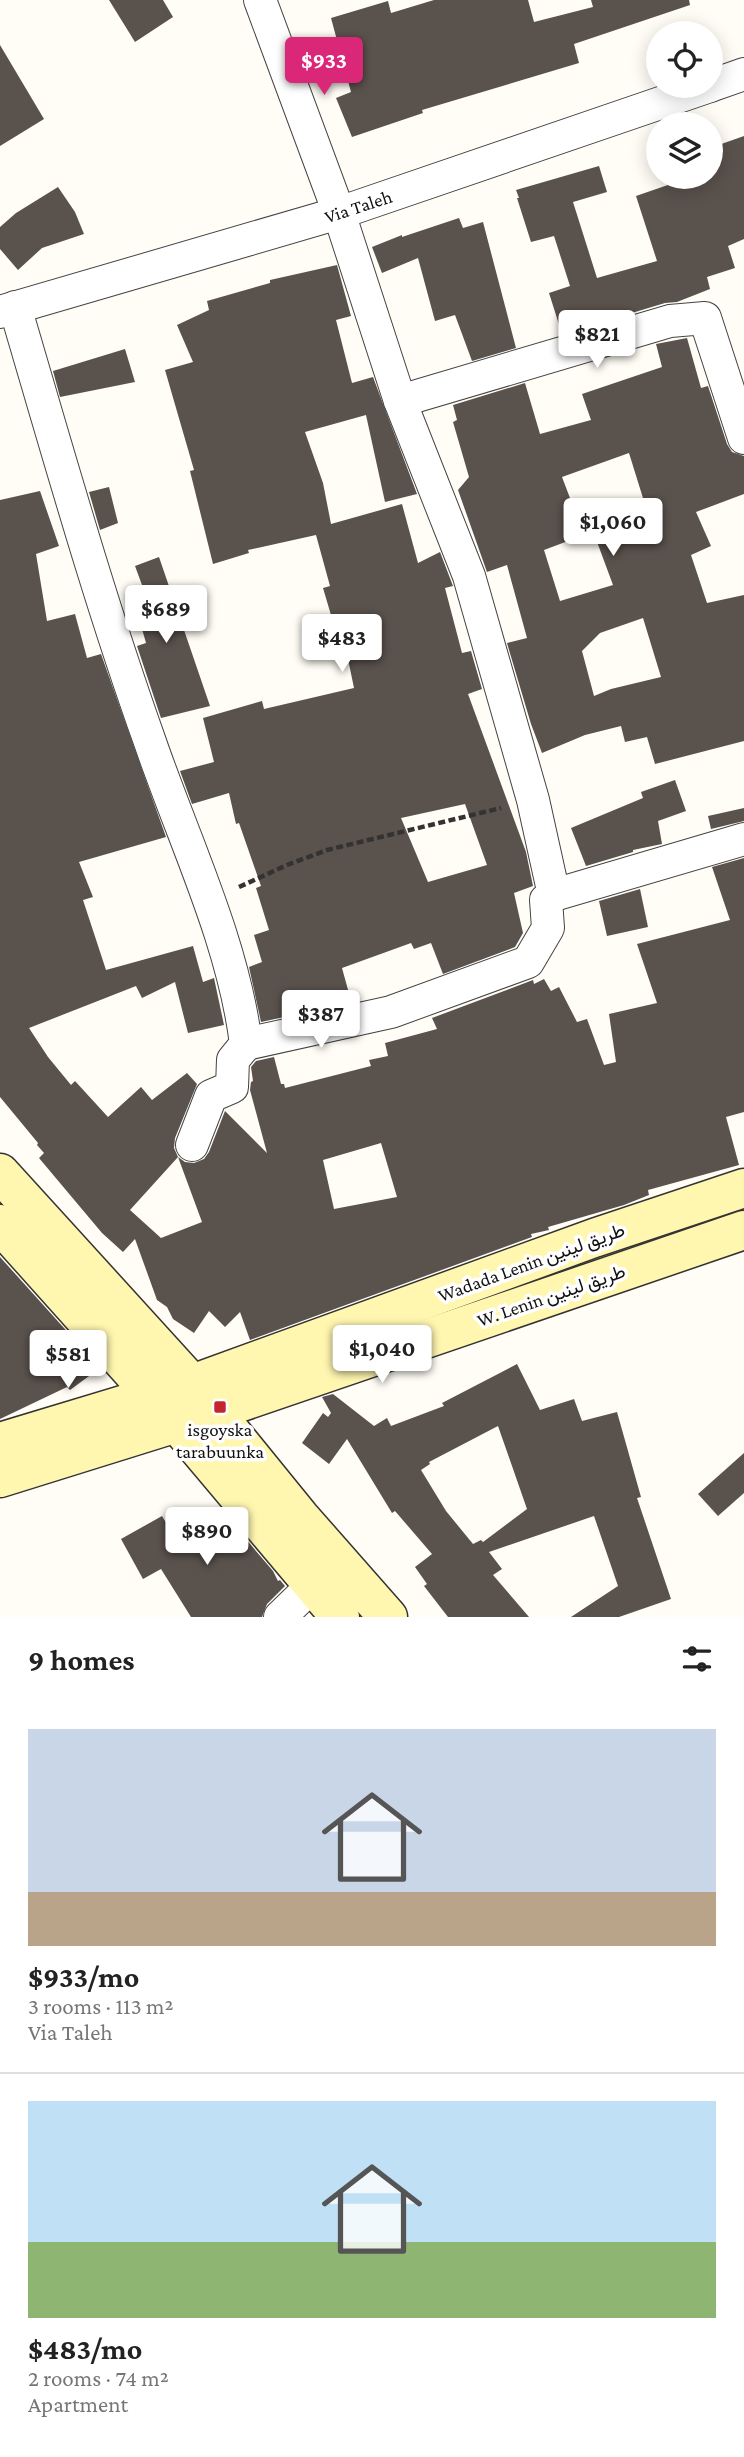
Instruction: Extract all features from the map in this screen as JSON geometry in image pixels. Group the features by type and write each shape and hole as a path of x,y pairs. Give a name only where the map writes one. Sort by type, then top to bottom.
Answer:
{"main road":[{"name":"Wadada Lenin طريق لينين","path":"204,1397 594,1238 744,1188"},
{"path":"4,1197 204,1397 300,1517 388,1617"},
{"path":"4,1197 164,1409 340,1617"},
{"name":"W. Lenin طريق لينين","path":"0,1478 164,1409 603,1277 744,1230"},
{"path":"594,1238 603,1277"},
{"path":"0,1442 164,1409"}],"street":[{"path":"260,0 340,213 400,401 469,576 533,800 554,895"},
{"name":"Via Taleh","path":"723,81 744,74"},
{"name":"Via Taleh","path":"7,309 340,213 675,98"},
{"path":"7,309 149,741 227,955 241,1007 246,1044"},
{"path":"400,401 670,321 705,318 744,439"},
{"path":"192,1145 211,1096 232,1087 233,1060 246,1044 391,1013 528,962 548,928 546,901 554,895 744,839"},
{"path":"280,1617 313,1586"}],"path":[{"path":"208,902 288,864 327,850 533,800"}],"building":[{"path":"109,0 163,0 173,17 135,42"},
{"path":"434,0 528,0 534,22 593,7 591,0 689,0 690,5 574,44 579,63 422,110 423,113 352,137 336,98 351,92 331,18 388,1 391,13"},
{"path":"0,45 44,119 0,146"},
{"path":"744,136 744,239 728,246 735,268 707,277 710,289 677,302 665,303 562,334 549,293 570,286 554,236 531,242 516,190 599,166 607,192 573,202 597,278 657,261 636,196 656,189 723,189 723,143"},
{"path":"58,187 75,212 84,234 42,248 18,270 0,249 0,227 16,213"},
{"path":"459,218 463,228 483,222 516,348 472,361 455,315 435,321 418,258 382,273 372,247"},
{"path":"337,265 351,316 336,320 352,383 373,377 417,494 385,502 366,415 305,432 323,483 331,524 402,504 418,563 440,552 453,586 445,588 462,653 471,651 482,689 468,694 526,852 533,886 514,893 523,933 515,947 443,974 431,943 414,949 411,943 342,968 350,997 324,1003 326,1008 261,1022 249,967 262,962 254,935 269,930 256,888 261,886 239,823 236,824 229,793 192,804 180,771 214,762 203,718 262,701 264,709 354,688 342,630 336,632 323,588 330,586 316,535 248,550 249,553 213,564 190,471 194,470 165,370 193,362 177,325 209,310 207,301 270,283 270,280","holes":["465,804 487,865 428,882 401,818"]},
{"path":"687,338 701,388 708,386 727,444 732,452 744,456 744,494 696,512 711,546 691,555 707,603 744,595 744,741 655,764 647,737 625,742 621,726 585,735 542,753 507,643 527,638 507,565 487,572 458,490 469,477 453,422 457,420 453,405 525,383 540,434 591,420 582,394 662,367 656,344","holes":["629,453 647,511 593,531 613,585 560,601 544,550 584,535 562,477","643,618 661,677 594,696 582,651 600,633"]},
{"path":"125,349 135,382 60,397 53,371"},
{"path":"109,487 118,523 100,530 89,492"},
{"path":"40,491 59,546 36,554 47,621 75,614 87,658 101,654 166,837 79,862 93,897 83,900 106,970 193,946 203,982 214,978 224,1025 188,1033 175,982 142,998 136,986 29,1028 71,1085 75,1081 108,1117 141,1087 152,1100 187,1073 197,1084 175,1138 174,1148 178,1157 185,1162 194,1163 204,1159 225,1111 267,1153 250,1090 253,1081 251,1067 256,1061 274,1057 281,1084 284,1084 285,1088 371,1066 369,1060 388,1056 385,1043 437,1029 432,1018 533,980 534,984 544,979 551,991 559,987 577,1022 587,1019 604,1065 616,1062 609,1014 657,1003 637,944 730,920 712,867 744,858 744,1112 726,1117 739,1165 648,1190 649,1195 624,1205 548,1227 549,1230 531,1234 532,1237 250,1340 240,1312 225,1327 209,1311 194,1333 173,1319 167,1307 157,1300 135,1239 123,1252 102,1233 39,1158 44,1153 38,1143 0,1097 0,500","holes":["381,1143 397,1197 334,1209 323,1160","178,1157 202,1222 161,1238 130,1210"]},
{"path":"159,557 210,706 161,718 137,646 146,643 131,590 142,585 135,566"},
{"path":"675,780 686,811 658,821 662,844 633,850 586,866 571,828 643,798 641,792"},
{"path":"744,808 744,821 711,829 708,816"},
{"path":"640,889 648,927 607,936 599,901"},
{"path":"0,1257 100,1368 70,1390 67,1387 0,1419"},
{"path":"517,1364 540,1410 574,1399 582,1421 617,1412 641,1497 637,1498 671,1599 619,1617 571,1617 618,1586 594,1516 489,1552 502,1569 493,1575 529,1617 448,1617 424,1586 427,1584 415,1567 432,1554 395,1511 392,1513 347,1439 329,1464 302,1443 323,1413 328,1417 331,1413 322,1397 333,1394 374,1426 387,1418 391,1426 444,1406 442,1403","holes":["498,1426 527,1509 483,1542 481,1540 473,1544 446,1511 421,1470 430,1464 429,1462"]},
{"path":"744,1453 744,1493 718,1516 698,1494"},
{"path":"222,1511 273,1571 278,1581 285,1586 267,1604 262,1617 191,1617 161,1569 143,1579 121,1539 162,1516 173,1534 212,1513 213,1516"}],"place":[{"name":"isgoyska tarabuunka","path":"220,1407"}]}
